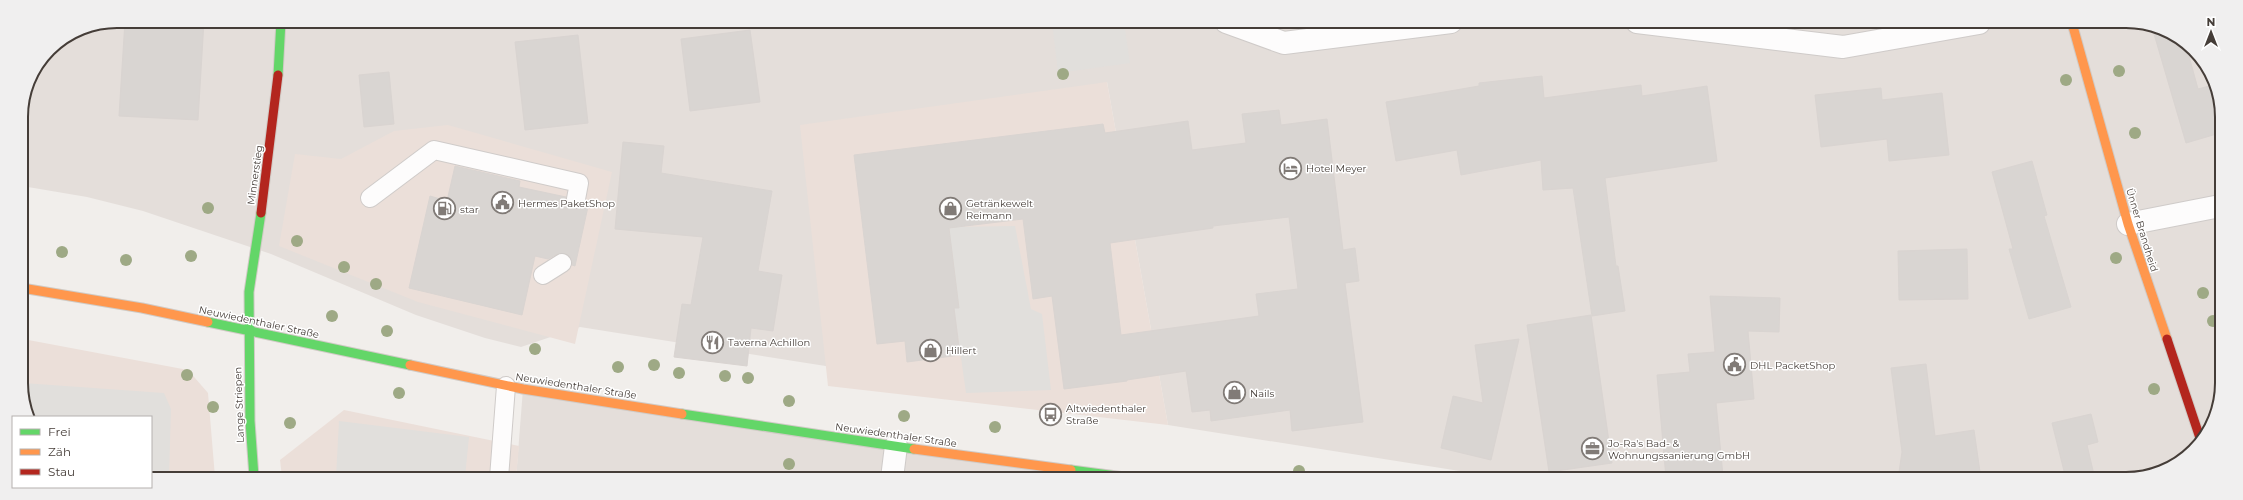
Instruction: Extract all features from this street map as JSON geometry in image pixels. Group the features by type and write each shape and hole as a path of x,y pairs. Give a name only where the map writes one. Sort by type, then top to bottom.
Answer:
{"street":[{"name":"Minnerstieg","path":"248,331 249,292 268,169 279,62 281,28"},
{"path":"1243,28 1284,43 1403,28"},
{"path":"1687,28 1843,47 1951,28"},
{"name":"Ünner Brandheid","path":"2073,28 2128,224 2199,435"},
{"path":"2128,224 2215,207"},
{"name":"Neuwiedenthaler Straße","path":"28,289 142,308 506,386 896,446 1088,472"},
{"name":"Lange Striepen","path":"248,331 250,421 254,472"},
{"path":"893,472 896,446"}],"lane":[{"path":"370,198 434,150 579,183 576,199"},
{"path":"543,275 562,263"},
{"path":"499,472 506,386"}],"shaded area":[{"path":"117,28 2132,28 2155,33 2180,46 2200,67 2206,78 2213,99 2215,111 2215,389 2210,412 2203,428 2185,450 2171,460 2160,465 2132,472 1466,472 1168,425 1107,82 851,370 580,327 521,347 485,338 416,315 271,254 143,211 87,197 28,187 28,111 31,94 35,83 43,67 63,46 78,37 94,31"},
{"path":"1053,28 1125,28 1130,63 1058,73"},
{"path":"1107,82 1168,425 828,386 800,125"},
{"name":"star","path":"448,125 612,172 575,344 418,302 279,246 295,154 341,159 394,131"},
{"path":"1015,226 1031,309 1042,314 1051,390 966,393 954,308 959,307 949,227"},
{"path":"28,340 188,370 208,393 215,472 152,472 152,416 35,416 29,395"},
{"path":"28,383 164,393 171,409 169,472 152,472 152,416 35,416 30,401"},
{"path":"523,389 1091,472 516,472"},
{"path":"344,410 519,446 517,472 281,472 280,460"},
{"path":"339,421 469,437 466,472 336,472"}],"building":[{"path":"125,28 204,28 198,120 119,116"},
{"path":"750,30 760,102 690,111 681,39"},
{"path":"2154,33 2171,40 2188,53 2198,89 2209,86 2210,88 2215,111 2215,134 2186,143"},
{"path":"578,35 588,123 525,130 515,42"},
{"path":"389,72 394,124 364,127 359,75"},
{"path":"1542,76 1544,98 1641,85 1642,96 1707,86 1717,161 1605,178 1616,266 1618,266 1625,311 1592,316 1573,188 1543,190 1541,160 1461,175 1457,150 1396,161 1386,102 1479,86 1479,83"},
{"path":"1881,88 1882,100 1942,93 1949,155 1889,161 1887,139 1821,147 1815,95"},
{"path":"1279,110 1281,125 1327,119 1343,250 1355,248 1359,281 1345,283 1363,422 1292,431 1290,410 1211,421 1210,410 1192,412 1186,371 1127,381 1064,389 1052,296 1033,299 1023,219 949,228 959,308 954,308 960,355 907,362 905,341 877,344 854,155 1103,124 1105,133 1188,121 1192,150 1246,143 1242,114","holes":["1289,217 1298,289 1256,294 1259,316 1121,335 1110,243 1213,228 1213,226"]},
{"path":"623,142 664,146 661,173 772,191 758,271 782,275 773,331 751,328 747,366 674,357 682,304 691,305 703,237 615,229"},
{"path":"2032,161 2047,215 2044,216 2071,307 2029,319 2009,249 2013,249 1992,172"},
{"path":"455,166 520,181 519,187 566,197 566,203 574,209 580,209 586,201 589,202 575,266 572,265 571,258 567,254 557,254 548,259 535,256 522,315 409,288 430,196 447,201"},
{"path":"1967,249 1968,299 1899,300 1898,251"},
{"path":"1710,296 1780,298 1779,332 1748,331 1754,399 1716,403 1723,472 1665,472 1657,375 1690,372 1688,354 1715,352"},
{"path":"1591,315 1612,463 1549,472 1527,325"},
{"path":"1519,339 1491,460 1441,448 1453,396 1483,403 1475,345"},
{"path":"1926,364 1935,436 1974,430 1980,472 1899,472 1902,452 1891,368"},
{"path":"2091,414 2098,442 2087,445 2093,472 2064,472 2052,423"}],"traffic: fast":[{"path":"278,75 281,28"},
{"path":"254,472 250,421 249,292 261,213"},
{"path":"208,322 410,365"},
{"path":"682,414 914,449"},
{"path":"1071,470 1086,472"}],"traffic: slow":[{"path":"2073,28 2128,224 2167,339"},
{"path":"28,289 142,308 208,322"},
{"path":"410,365 523,389 682,414"},
{"path":"914,449 1071,470"}],"traffic: jam":[{"path":"261,213 278,75"},
{"path":"2167,339 2199,434"}],"place":[{"name":"Hotel Meyer","path":"1291,168"},
{"name":"Hermes PaketShop","path":"502,203"},
{"name":"star","path":"445,209"},
{"name":"Getränkewelt Reimann","path":"950,209"},
{"name":"Taverna Achillon","path":"713,342"},
{"name":"Hillert","path":"931,350"},
{"name":"DHL PacketShop","path":"1735,365"},
{"name":"Nails","path":"1235,393"},
{"name":"Altwiedenthaler Straße","path":"1050,414"},
{"name":"Jo-Ra's Bad- & Wohnungssanierung GmbH","path":"1593,449"}]}
